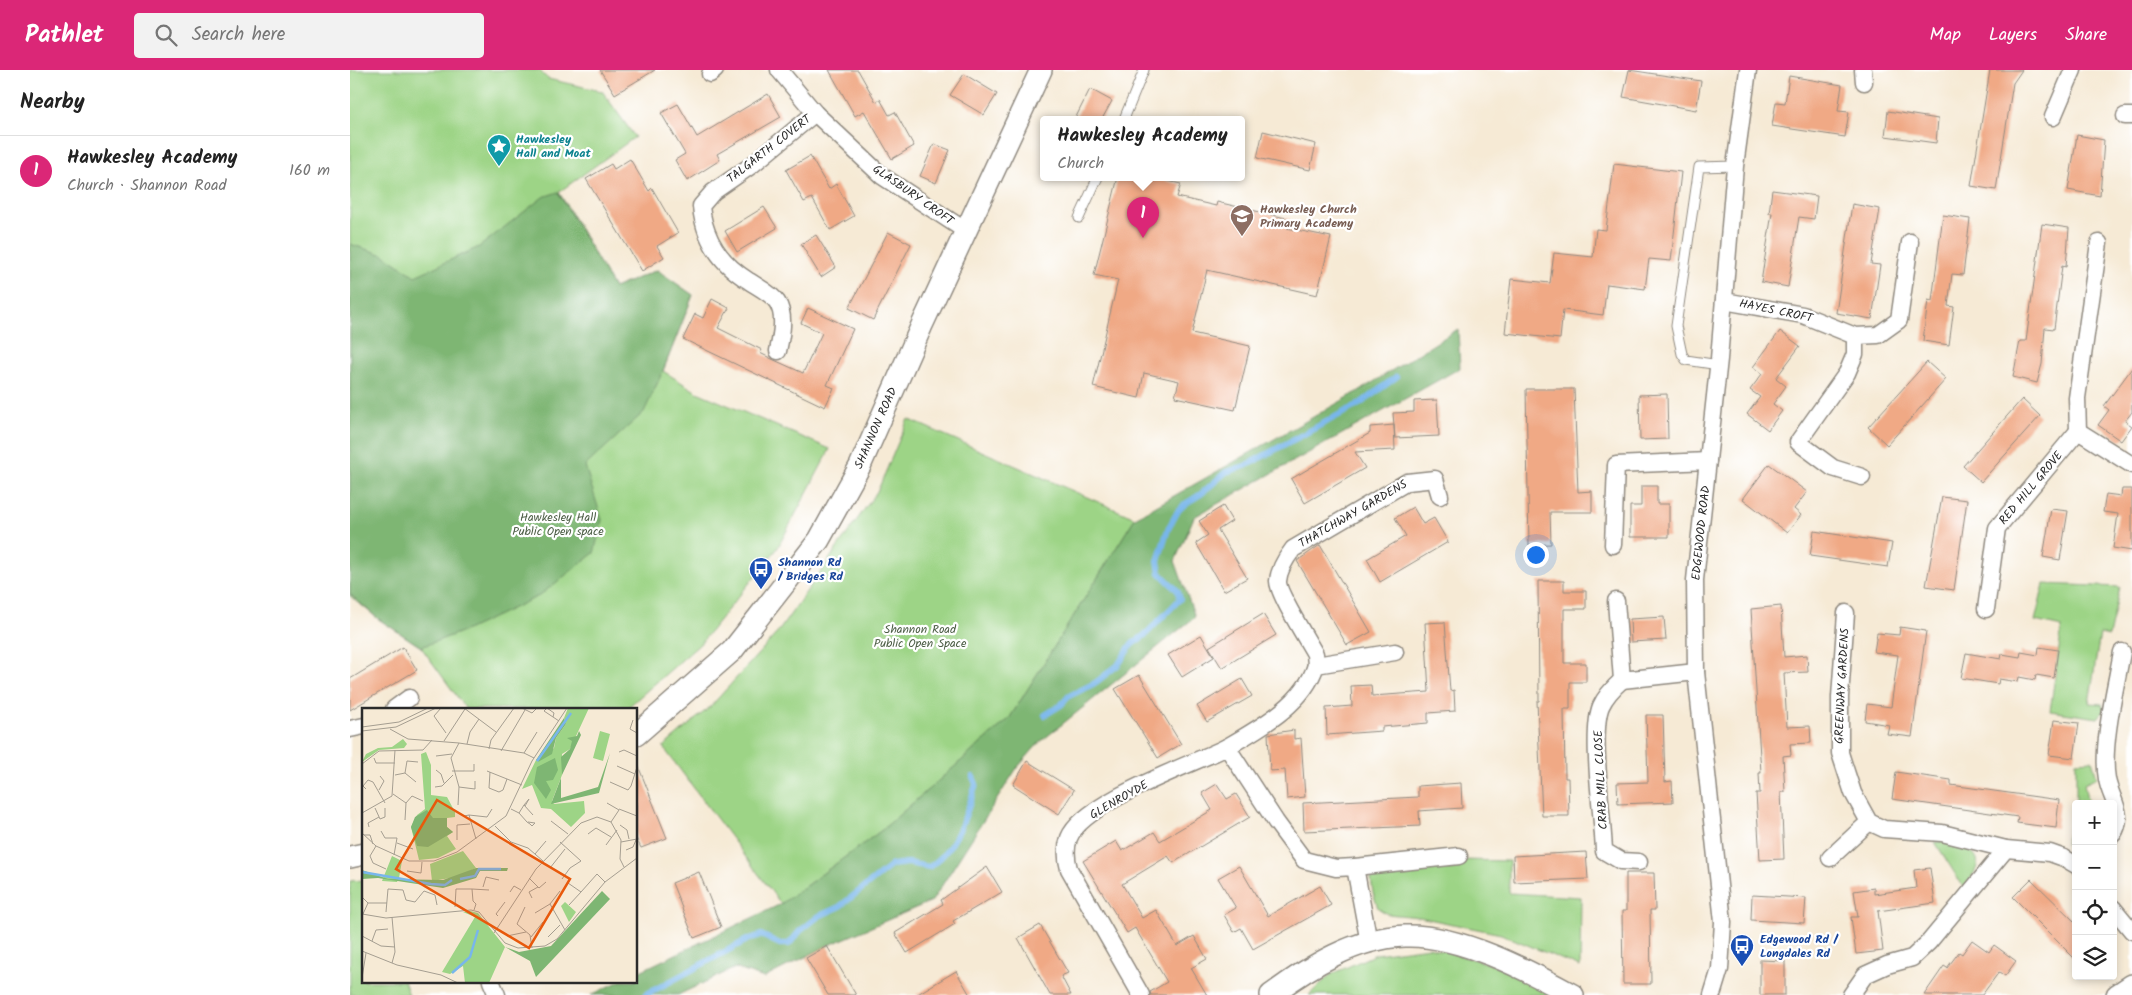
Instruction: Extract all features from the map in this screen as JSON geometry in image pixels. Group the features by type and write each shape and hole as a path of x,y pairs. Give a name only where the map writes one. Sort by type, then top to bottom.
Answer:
{"street":[{"name":"GLASBURY CROFT","path":"779,70 815,113 882,176 966,231"},
{"name":"SHANNON ROAD","path":"638,734 732,652 819,540 860,466 1041,70"},
{"name":"EDGEWOOD ROAD","path":"1712,995 1720,969 1723,922 1696,672 1695,580 1719,365 1735,166 1748,70"},
{"path":"2053,117 2073,70"},
{"name":"TALGARTH COVERT","path":"778,351 782,322 778,303 767,292 734,271 718,254 704,230 700,206 713,192 752,165 815,113"},
{"name":"HAYES CROFT","path":"1724,301 1803,315 1855,336 1878,335 1899,320 1910,242"},
{"path":"2099,243 2077,398 2078,430 2132,465"},
{"path":"1855,336 1855,354 1847,373 1798,442 1833,468 1862,477"},
{"name":"RED HILL GROVE","path":"1986,609 1997,528 2078,430"},
{"path":"1613,545 1616,465 1708,461"},
{"name":"THATCHWAY GARDENS","path":"1316,664 1315,654 1282,595 1278,583 1285,560 1293,549 1407,482 1435,479 1440,496"},
{"path":"1616,601 1622,680 1696,672"},
{"name":"GREENWAY GARDENS","path":"1846,613 1840,697 1840,753 1853,793 1869,822"},
{"path":"1395,652 1316,664 1301,694 1287,707 1227,747 1276,822 1304,860 1322,866 1355,867 1459,856"},
{"path":"2116,800 2107,779 2107,737 2122,652"},
{"name":"CRAB MILL CLOSE","path":"1622,680 1609,691 1600,708 1597,729 1604,852 1621,861 1639,862"},
{"path":"395,708 409,698"},
{"name":"GLENROYDE","path":"1141,995 1069,868 1066,855 1069,838 1082,821 1096,810 1183,766 1227,747"},
{"path":"1830,858 1869,822 1884,829 1942,834 2006,849 2050,853 2072,863"},
{"path":"1852,995 1865,975 1887,965 1912,958 1929,942 2006,849"},
{"path":"1355,867 1369,943"},
{"path":"2117,913 2132,931"},
{"path":"1270,995 1305,970 1338,953 1396,937 1427,937 1466,947 1516,965 1573,995"},
{"path":"491,982 497,995"},
{"path":"2117,995 2132,986"}],"lane":[{"path":"1125,116 1144,70"},
{"path":"1719,365 1686,360 1682,354 1676,326 1700,167 1735,166"},
{"path":"1080,218 1096,181"}],"green space":[{"name":"Hawkesley Hall Public Open space","path":"350,70 539,70 548,79 602,91 635,137 559,192 614,288 657,270 693,295 663,371 697,392 830,449 777,549 700,644 627,708 465,708 421,647 377,618 350,596"},
{"path":"558,192 614,288 657,270 693,295 663,371 644,412 585,466 602,520 594,553 539,596 469,629 421,647 377,618 350,594 350,244 384,255 415,276 479,247 543,197"},
{"path":"1458,329 1460,368 1194,517 1175,561 1195,617 1039,743 1017,768 932,901 827,946 764,978 735,968 678,995 591,995 618,982 638,982 638,972 781,904 882,830 1009,719 1135,518 1359,391"},
{"name":"Shannon Road Public Open Space","path":"908,419 1135,518 1009,719 882,830 781,904 663,747 711,706 778,632 878,490"},
{"path":"2044,584 2120,587 2109,636 2100,634 2089,703 2102,704 2104,710 2098,718 2050,711 2062,627 2035,621"},
{"path":"2092,760 2097,777 2084,783 2087,800 2076,800 2076,761"},
{"path":"2072,818 2072,843 2065,844"},
{"path":"1953,841 1970,851 1977,860 1975,871 1964,888 1935,842"},
{"path":"1461,860 1509,861 1509,893 1581,897 1580,967 1501,934 1419,917 1387,914 1378,908 1371,878 1378,873"},
{"path":"362,880 362,982 404,982 409,995 350,995 350,881"},
{"path":"1429,947 1504,968 1554,995 1309,995 1330,975 1376,954"}],"building":[{"path":"600,70 655,70 615,94"},
{"path":"829,70 858,70 876,102 880,99 889,115 895,112 914,146 892,159 864,111 855,116"},
{"path":"1629,70 1701,81 1696,110 1623,97"},
{"path":"1990,70 2022,70 2013,83 1996,190 1971,186"},
{"path":"964,74 997,94 984,115 950,95"},
{"path":"1789,76 1842,85 1838,111 1849,112 1845,137 1772,126 1776,102 1785,103"},
{"path":"1090,89 1112,101 1104,116 1076,116"},
{"path":"768,94 781,117 717,154 720,160 687,181 675,160 685,154 661,113 678,104 697,137"},
{"path":"1888,111 1938,119 1936,143 1885,136"},
{"path":"1263,131 1316,144 1310,170 1257,158"},
{"path":"2077,135 2104,140 2100,196 2068,190"},
{"path":"934,144 950,150 936,183 920,176"},
{"path":"810,156 829,189 836,184 854,216 830,230 812,198 804,202 786,170"},
{"path":"630,159 649,191 652,188 678,233 657,246 664,257 642,271 586,179 611,164 614,169"},
{"path":"1614,164 1681,172 1671,261 1649,259 1645,289 1607,284 1603,315 1563,310 1560,339 1505,333 1511,279 1550,283 1554,253 1593,257 1596,229 1606,230"},
{"path":"1117,181 1167,181 1181,184 1177,197 1216,206 1217,202 1290,219 1287,228 1331,237 1317,295 1207,270 1192,333 1250,346 1235,410 1175,397 1179,381 1144,373 1139,398 1093,387 1118,280 1094,275"},
{"path":"1772,190 1817,196 1814,219 1799,217 1788,287 1761,282 1772,213 1769,213"},
{"path":"1852,204 1880,209 1871,264 1880,265 1872,319 1836,313"},
{"path":"764,207 777,228 737,252 725,231"},
{"path":"1943,215 1970,219 1963,275 1952,274 1948,306 1954,307 1949,345 1923,341 1928,300 1932,301"},
{"path":"2042,224 2069,228 2066,267 2062,266 2054,329 2045,328 2042,364 2037,383 2013,377 2020,341 2026,341"},
{"path":"888,232 911,244 873,320 849,308"},
{"path":"816,235 836,267 821,277 801,244"},
{"path":"712,299 729,308 718,328 762,350 760,353 803,373 822,333 801,323 808,308 853,329 827,385 834,388 825,407 683,339 695,314 703,318"},
{"path":"1780,331 1800,346 1776,378 1786,386 1773,404 1782,411 1768,430 1747,414 1760,397 1750,390 1762,374 1753,367"},
{"path":"1927,362 1946,379 1887,445 1868,427"},
{"path":"2132,368 2132,412 2125,421 2132,426 2121,441 2098,425 2109,410 2104,406"},
{"path":"1526,389 1574,389 1578,492 1592,491 1592,512 1550,512 1551,544 1529,545"},
{"path":"1667,394 1668,439 1640,440 1639,395"},
{"path":"2022,399 2040,416 1981,482 1963,466"},
{"path":"1437,400 1439,436 1395,438 1393,413 1414,412 1414,401"},
{"path":"1394,425 1395,450 1355,452 1365,468 1305,503 1291,479 1370,433 1370,427"},
{"path":"1769,464 1807,492 1794,509 1801,515 1787,533 1743,499"},
{"path":"1641,486 1657,486 1657,504 1669,504 1669,537 1630,537 1630,506 1641,506"},
{"path":"2122,489 2132,489 2132,551 2113,548 2118,514 2103,512 2106,494 2121,496"},
{"path":"1942,497 1967,500 1954,590 1926,586"},
{"path":"1223,506 1232,521 1218,530 1247,578 1224,591 1196,543 1208,535 1199,521"},
{"path":"1413,507 1423,524 1434,518 1448,542 1380,582 1367,559 1406,536 1395,518"},
{"path":"2051,509 2068,511 2060,560 2043,557"},
{"path":"1814,531 1892,543 1888,567 1810,556"},
{"path":"1320,545 1371,632 1347,645 1297,561"},
{"path":"1538,581 1564,581 1564,591 1586,591 1586,609 1564,609 1564,663 1586,663 1586,682 1570,682 1570,709 1564,709 1565,778 1568,778 1569,816 1542,816 1537,701 1539,701"},
{"path":"1781,606 1784,657 1807,655 1808,672 1784,673 1787,727 1810,726 1811,743 1790,744 1791,755 1783,756 1785,792 1781,792 1784,859 1760,860 1756,793 1760,793 1759,773 1761,773 1751,609"},
{"path":"1263,614 1276,635 1222,668 1209,647"},
{"path":"1664,617 1666,640 1631,642 1630,619"},
{"path":"1445,622 1450,691 1454,690 1455,711 1428,713 1428,723 1382,727 1382,731 1327,735 1326,708 1352,706 1351,686 1371,685 1372,696 1429,692 1425,623"},
{"path":"1900,627 1926,631 1912,737 1887,734 1889,725 1865,721 1867,704 1891,707 1898,655 1874,652 1877,633 1899,635"},
{"path":"1201,635 1214,657 1182,677 1168,655"},
{"path":"403,647 417,670 350,710 350,679"},
{"path":"2039,647 2058,650 2054,678 2036,675 2035,680 2019,677 2018,682 1999,679 1998,684 1961,678 1966,653 2001,659 2002,654 2020,657 2021,652 2038,655"},
{"path":"1139,675 1181,744 1158,758 1115,689"},
{"path":"1242,679 1252,696 1207,722 1197,706"},
{"path":"1646,715 1663,715 1665,782 1672,781 1673,802 1618,804 1617,783 1648,782"},
{"path":"2054,720 2079,723 2074,758 2049,755"},
{"path":"1294,730 1294,739 1301,738 1305,797 1287,799 1285,770 1270,771 1268,734"},
{"path":"1027,761 1074,790 1059,814 1013,785"},
{"path":"638,766 667,838 641,848 638,842"},
{"path":"1896,772 1951,780 1951,785 2059,800 2056,828 2017,823 2018,817 1892,799"},
{"path":"1461,783 1462,808 1419,811 1420,826 1304,831 1303,803 1418,797 1418,786"},
{"path":"1217,784 1227,799 1236,794 1250,817 1173,863 1168,856 1122,884 1142,918 1156,910 1177,946 1194,936 1207,959 1191,968 1207,995 1151,995 1150,992 1167,982 1135,928 1127,933 1083,861 1116,841 1122,851 1154,832 1160,841 1212,810 1202,793"},
{"path":"1586,852 1588,879 1514,882 1513,856"},
{"path":"1239,866 1268,916 1320,886 1331,905 1253,949 1241,928 1234,932 1224,915 1236,908 1218,878"},
{"path":"987,867 1002,892 953,921 955,924 907,953 895,933 943,904 941,900"},
{"path":"1930,868 1935,903 1878,911 1883,951 1856,954 1851,917 1858,917 1854,891 1874,888 1874,894 1916,888 1914,870"},
{"path":"699,872 721,927 694,938 672,883"},
{"path":"1626,873 1654,873 1655,910 1650,910 1651,984 1623,984 1622,911 1626,911"},
{"path":"2031,879 2072,919 2072,956 2013,897"},
{"path":"1752,895 1806,898 1804,923 1751,920"},
{"path":"1040,925 1068,973 1061,976 1071,995 1050,995 1018,938"},
{"path":"1972,940 1989,952 1994,945 2016,961 2005,976 1999,972 1982,995 1924,995 1944,966 1947,968 1959,952 1962,954"},
{"path":"827,946 856,995 828,995 806,958"},
{"path":"1760,960 1785,961 1785,995 1760,995"},
{"path":"956,971 970,995 916,995"}],"waterway":[{"path":"1045,715 1061,705 1069,696 1095,683 1118,665 1131,645 1145,635 1180,599 1178,591 1160,573 1158,561 1168,529 1178,511 1185,504 1201,494 1226,472 1245,466 1361,403 1396,377"},
{"path":"645,995 747,940 761,935 780,944 789,944 800,931 819,916 839,907 892,865 908,863 929,867 946,851 959,830 976,784 973,777"}],"place":[{"name":"Hawkesley Hall and Moat","path":"499,167"},
{"name":"Hawkesley Church Primary Academy","path":"1242,237"},
{"name":"Hawkesley Academy","path":"1143,238"},
{"name":"Shannon Rd / Bridges Rd","path":"761,590"},
{"name":"Edgewood Rd / Longdales Rd","path":"1742,967"}]}
